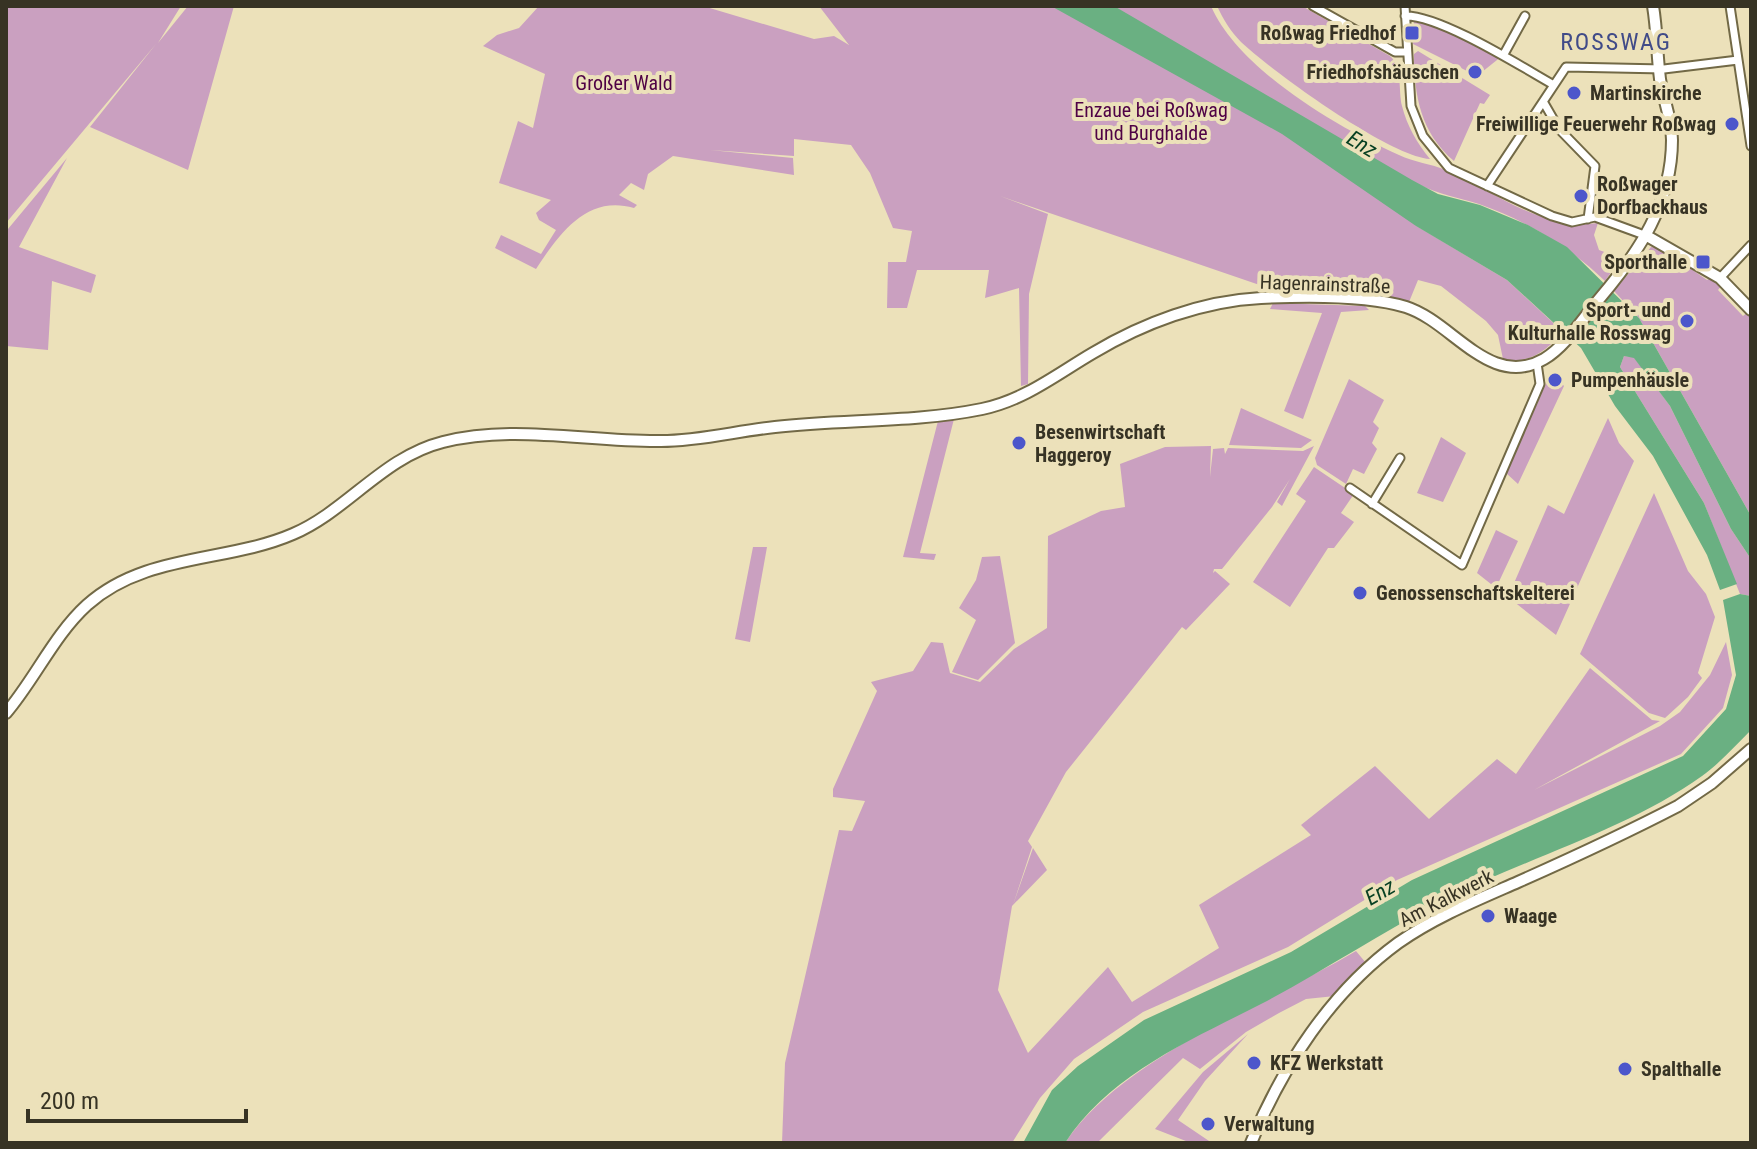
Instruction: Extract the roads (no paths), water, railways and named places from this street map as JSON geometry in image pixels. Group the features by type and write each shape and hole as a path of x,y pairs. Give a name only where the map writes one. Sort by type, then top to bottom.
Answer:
{"street":[{"path":"1313,6 1395,52 1406,52"},
{"path":"1405,6 1409,98 1423,136 1449,168 1552,216 1572,222 1597,218 1647,236 1720,278 1751,310"},
{"path":"1350,488 1462,565 1540,384 1537,363 1561,345 1614,281 1647,236 1663,194 1672,137 1659,69 1653,6"},
{"path":"1730,6 1751,146"},
{"path":"1405,16 1423,19 1504,54 1554,85"},
{"path":"1504,54 1525,16"},
{"path":"1487,186 1569,66 1610,71 1738,60"},
{"path":"1544,103 1559,129 1595,166 1588,219"},
{"path":"1720,278 1751,245"},
{"name":"Hagenrainstraße","path":"6,713 78,614 110,588 163,566 296,533 390,466 432,445 470,437 516,434 676,441 778,426 879,423 947,415 1017,398 1103,347 1159,321 1250,299 1373,302 1404,306 1432,319 1489,361 1517,367 1537,363"},
{"path":"1372,504 1400,458"},
{"name":"Am Kalkwerk","path":"1251,1143 1286,1073 1326,1013 1359,976 1397,944 1442,916 1668,811 1730,768 1751,749"}],"place":[{"name":"Roßwag Friedhof","path":"1412,33"},
{"name":"Friedhofshäuschen","path":"1475,72"},
{"name":"Martinskirche","path":"1574,93"},
{"name":"Freiwillige Feuerwehr Roßwag","path":"1732,124"},
{"name":"Roßwager Dorfbackhaus","path":"1581,196"},
{"name":"Sporthalle","path":"1703,262"},
{"name":"Sport- und Kulturhalle Rosswag","path":"1687,321"},
{"name":"Pumpenhäusle","path":"1555,380"},
{"name":"Besenwirtschaft Haggeroy","path":"1019,443"},
{"name":"Genossenschaftskelterei","path":"1360,593"},
{"name":"Waage","path":"1488,916"},
{"name":"KFZ Werkstatt","path":"1254,1063"},
{"name":"Spalthalle","path":"1625,1069"},
{"name":"Verwaltung","path":"1208,1124"}],"district":[{"name":"ROSSWAG","path":"1616,42"}],"park label":[{"name":"Großer Wald","path":"624,83"},
{"name":"Enzaue bei Roßwag und Burghalde","path":"1151,122"}],"water label":[{"name":"Enz","path":"1362,144"},
{"name":"Enz","path":"1380,892"}]}
